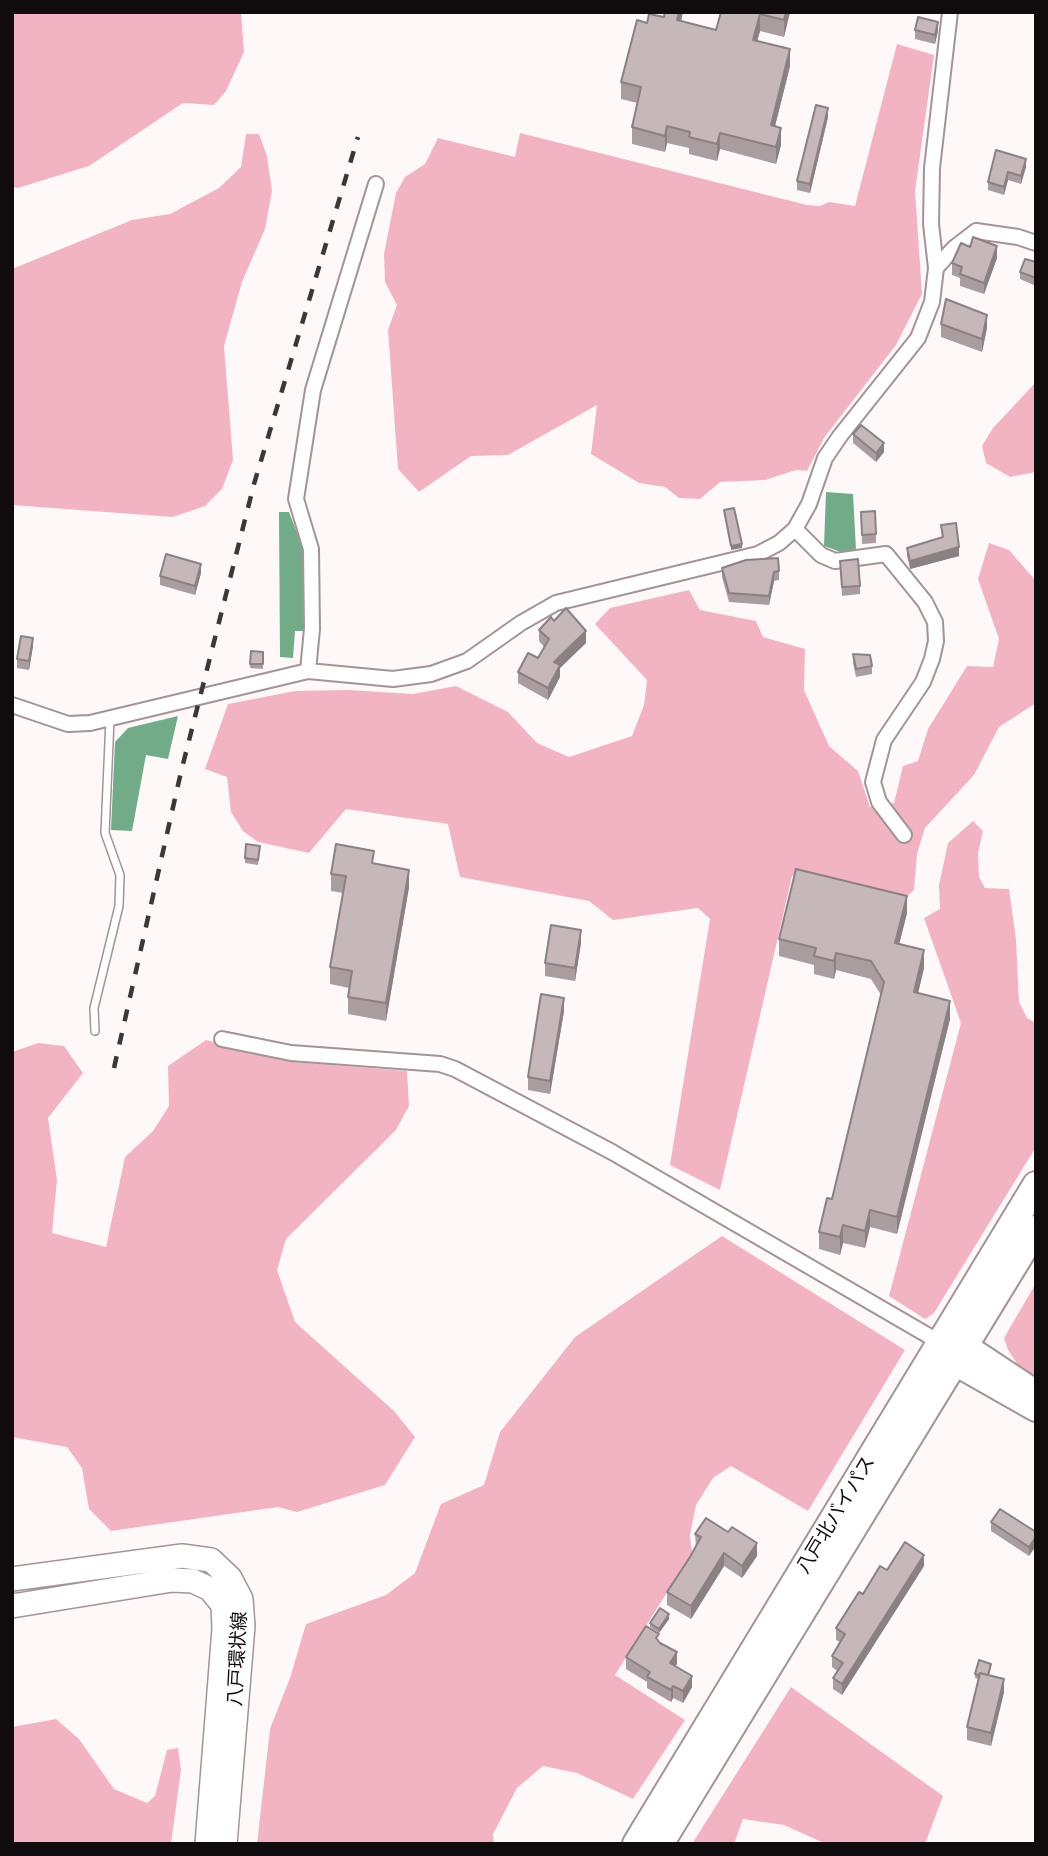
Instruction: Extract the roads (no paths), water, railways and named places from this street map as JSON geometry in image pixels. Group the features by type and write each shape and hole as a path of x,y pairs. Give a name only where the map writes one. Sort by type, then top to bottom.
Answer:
{"highway":[{"name":"八戸北バイパス","path":"660,1844 954,1351 1036,1185"},
{"name":"八戸北バイパス","path":"636,1844 954,1351 1036,1229"},
{"path":"954,1351 1036,1394"},
{"path":"954,1351 1036,1408"}],"main road":[{"name":"八戸環状線","path":"12,1579 182,1556 211,1560 230,1578 241,1599 243,1626 225,1844"},
{"name":"八戸環状線","path":"12,1606 172,1580 193,1581 210,1589 223,1605 224,1629 207,1844"}],"street":[{"path":"12,705 68,724 110,719 308,671 393,679 431,674 467,661 521,623 556,603 758,554 779,543 795,529 809,504 825,458 839,436 918,338 932,302 936,268 931,224 932,168 950,12"},
{"path":"308,671 312,629 311,549 296,499 313,390 376,184"},
{"path":"936,268 954,248 976,230 1036,243"},
{"path":"795,529 821,555 835,561 886,554 925,602 935,622 936,641 932,659 923,682 884,740 877,756 873,782 879,802 904,835"},
{"path":"222,1039 291,1053 440,1063 455,1069 612,1152 954,1351"}],"lane":[{"path":"95,1031 94,1008 119,906 120,875 104,833 110,719"}],"railway":[{"path":"114,1068 181,772 254,484 358,137"}]}
